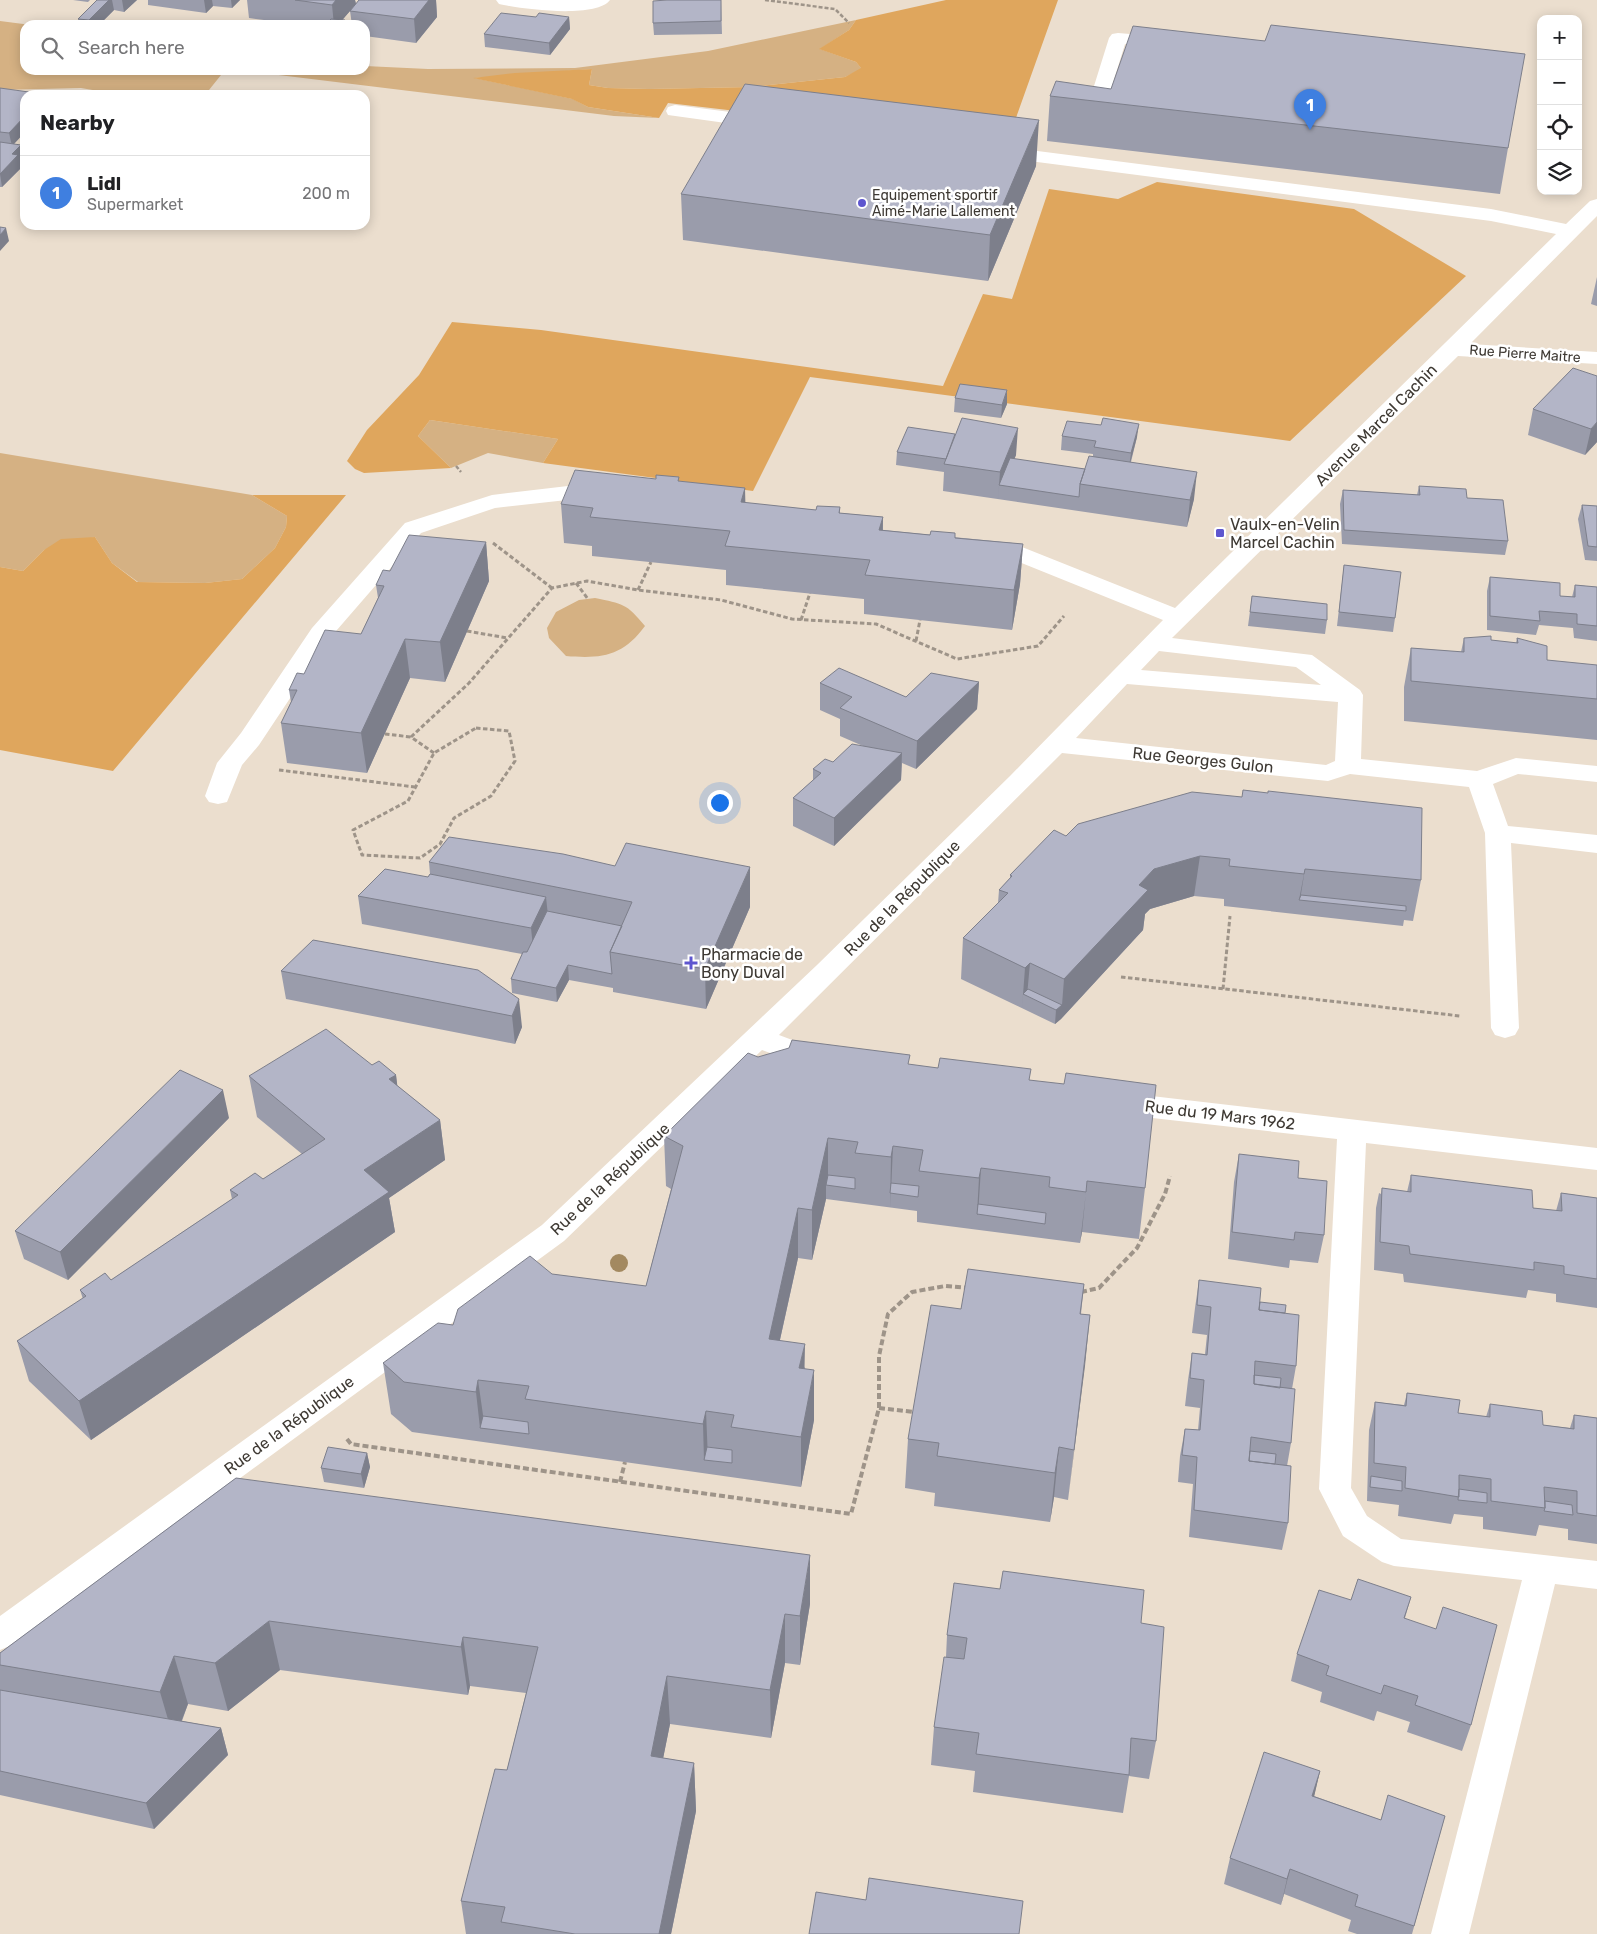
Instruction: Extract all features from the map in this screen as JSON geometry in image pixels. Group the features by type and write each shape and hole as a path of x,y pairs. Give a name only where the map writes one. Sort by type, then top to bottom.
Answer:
{"street":[{"path":"505,0 549,6 573,6 594,4 601,0"},
{"path":"1093,118 1118,38 1187,44"},
{"path":"674,111 777,124"},
{"path":"976,149 1491,215 1571,230"},
{"name":"Avenue Marcel Cachin","path":"1153,643 1454,349 1597,205"},
{"name":"Rue Pierre Maitre","path":"1454,349 1597,358"},
{"path":"218,796 230,764 250,739 321,632 413,528 492,502 585,491 622,496"},
{"path":"969,546 1014,552 1180,618"},
{"path":"1153,643 1303,660 1351,695"},
{"name":"Rue de la République","path":"0,1635 553,1233 759,1038 1056,744 1153,643"},
{"path":"1122,676 1351,695"},
{"path":"1348,766 1351,695"},
{"name":"Rue Georges Gulon","path":"1056,744 1328,773 1348,766 1479,780 1516,766 1597,774"},
{"path":"1479,780 1498,833 1505,1024"},
{"path":"1498,833 1597,844"},
{"path":"759,1038 842,1070"},
{"name":"Rue du 19 Mars 1962","path":"1093,1100 1597,1159"},
{"path":"1352,1130 1335,1489 1356,1526 1394,1552 1597,1575"},
{"path":"1450,1934 1542,1568"}],"path":[{"path":"765,0 835,9 849,23"},
{"path":"455,515 552,588"},
{"path":"638,590 651,562"},
{"path":"411,737 469,683 552,588 587,581 638,590 720,600 792,619 876,624 957,659 1038,646 1093,583"},
{"path":"576,583 588,599"},
{"path":"801,620 810,593"},
{"path":"916,641 920,620"},
{"path":"467,631 508,638"},
{"path":"476,728 509,731 515,761 491,796 454,818 440,844 420,858 362,855 353,830 408,801 434,753 476,728"},
{"path":"385,734 411,737 434,753"},
{"path":"230,764 415,787"},
{"path":"1223,989 1230,916"},
{"path":"1121,977 1505,1024"},
{"path":"1075,1293 1099,1288 1137,1248 1165,1194 1170,1176"},
{"path":"318,1404 351,1444 851,1514 879,1408 879,1356 888,1314 912,1292 945,1286 974,1288"},
{"path":"879,1408 919,1413"},
{"path":"620,1482 625,1462"}],"shaded area":[{"path":"946,0 1058,0 1007,143 668,103 659,118 588,107 572,99 473,78 515,73 592,69 589,85 608,88 649,89 751,87 845,77 861,68 856,62 819,49 849,30 856,20"},
{"path":"856,20 849,30 820,49 856,62 862,69 845,77 751,87 608,88 589,85 592,69 475,78 573,99 588,107 659,118 614,116 278,75 370,75 370,66 428,69 575,68 708,51"},
{"path":"0,21 20,24 20,75 221,75 209,90 93,90 81,88 0,90"},
{"path":"1157,182 1354,209 1466,276 1290,441 810,377 753,491 543,463 558,439 430,420 418,436 451,468 364,473 355,469 347,461 367,430 419,375 452,322 541,330 943,386 983,294 1012,299 1049,189 1118,199"},
{"path":"430,420 558,439 543,463 488,453 451,468 418,436"},
{"path":"0,453 252,495 287,516 286,527 275,548 242,579 205,583 138,582 112,563 95,537 44,550 23,571 0,567"},
{"path":"252,495 346,495 113,771 0,750 0,567 23,571 44,550 61,539 95,537 112,563 137,582 205,583 242,579 275,548 286,527 287,516"},
{"path":"595,598 623,606 633,613 645,626 628,644 611,653 590,657 566,656 549,638 547,628 556,612 579,600"}],"building":[{"path":"97,0 109,0 89,20 78,19"},
{"path":"295,0 336,0 332,5"},
{"path":"359,0 429,0 414,19 350,11"},
{"path":"721,0 721,21 653,23 653,1"},
{"path":"501,13 536,17 539,13 569,17 549,43 484,34"},
{"path":"1271,25 1525,54 1508,148 1050,96 1056,81 1111,89 1133,26 1265,41"},
{"path":"745,84 1039,120 990,235 681,194"},
{"path":"0,88 20,91 20,121 9,133 0,132"},
{"path":"0,142 20,145 12,154 18,155 0,174"},
{"path":"0,227 6,228 0,235"},
{"path":"1573,368 1597,376 1597,422 1591,429 1533,409"},
{"path":"960,384 1007,390 1002,405 955,398"},
{"path":"962,418 1018,428 1000,472 944,464"},
{"path":"1103,418 1139,424 1131,453 1094,447 1096,441 1062,436 1067,421 1101,425"},
{"path":"908,427 955,434 946,459 897,452"},
{"path":"1089,456 1197,472 1190,500 1080,484"},
{"path":"1010,458 1085,469 1080,484 1079,497 999,485"},
{"path":"575,470 656,479 656,475 679,477 678,481 745,488 741,502 816,510 817,506 840,507 839,513 883,517 879,530 930,535 931,531 955,533 955,538 1023,544 1014,590 865,575 870,560 725,546 730,531 590,517 593,508 561,504"},
{"path":"1419,486 1466,489 1467,498 1503,500 1508,541 1344,530 1343,490 1420,495"},
{"path":"1582,505 1597,506 1597,547 1588,546"},
{"path":"409,535 486,542 440,642 405,639 361,733 281,723 297,690 289,690 297,673 304,674 325,630 361,634 384,586 376,585 383,570 390,571"},
{"path":"1344,565 1401,572 1395,618 1339,612"},
{"path":"1490,577 1560,583 1560,596 1575,597 1575,585 1597,587 1597,626 1577,624 1577,614 1539,611 1540,621 1490,616"},
{"path":"1252,596 1327,604 1327,620 1250,612"},
{"path":"1491,636 1491,640 1518,643 1517,638 1547,646 1547,660 1597,665 1597,699 1411,681 1411,648 1464,652 1464,638"},
{"path":"839,668 906,697 931,673 979,682 917,741 840,708 852,697 820,683"},
{"path":"852,744 902,753 834,818 793,798 821,773 813,769 825,759 833,762"},
{"path":"1243,790 1268,793 1268,791 1422,808 1421,880 1305,869 1304,874 1229,866 1230,859 1200,856 1154,869 1139,885 1148,890 1064,979 1030,963 1025,968 963,938 1008,893 999,890 1012,876 1010,875 1054,830 1066,836 1078,824 1192,792 1242,797"},
{"path":"449,837 563,854 615,866 626,843 750,867 705,969 610,952 632,902 429,862"},
{"path":"385,869 428,877 430,874 546,897 531,928 358,896"},
{"path":"1301,895 1406,906 1406,911 1299,900"},
{"path":"547,911 622,926 610,952 612,974 568,965 556,988 511,979 523,952 527,952"},
{"path":"313,940 478,970 519,999 512,1016 281,971"},
{"path":"1028,989 1062,1005 1056,1010 1023,994"},
{"path":"326,1029 372,1065 379,1061 396,1075 389,1079 440,1120 364,1170 389,1192 79,1401 17,1341 86,1296 80,1290 105,1273 111,1280 238,1195 230,1190 255,1173 263,1179 325,1139 249,1076"},
{"path":"792,1040 910,1055 908,1064 938,1068 940,1058 1031,1069 1029,1080 1064,1084 1066,1073 1156,1085 1145,1188 1087,1181 1086,1192 1049,1187 1050,1177 981,1168 979,1178 919,1171 923,1150 893,1146 891,1157 855,1153 858,1142 828,1138 812,1210 798,1208 769,1339 805,1344 799,1368 814,1370 801,1437 731,1427 734,1415 706,1411 703,1424 525,1399 529,1386 478,1380 476,1392 404,1382 383,1363 438,1323 453,1325 458,1309 530,1256 552,1274 646,1286 683,1146 664,1136 748,1053 758,1057 789,1048"},
{"path":"180,1070 223,1090 60,1252 15,1231"},
{"path":"1239,1154 1299,1161 1298,1178 1327,1181 1324,1235 1295,1232 1294,1240 1232,1232"},
{"path":"828,1175 855,1178 855,1189 826,1185"},
{"path":"1411,1175 1532,1190 1533,1208 1562,1211 1561,1193 1597,1198 1597,1279 1564,1274 1564,1266 1534,1262 1534,1270 1410,1254 1409,1246 1380,1242 1382,1188 1411,1192"},
{"path":"891,1183 919,1186 918,1197 890,1193"},
{"path":"978,1204 1046,1213 1045,1224 977,1214"},
{"path":"968,1269 1084,1284 1080,1314 1090,1315 1074,1450 1059,1447 1055,1473 937,1456 939,1443 908,1439 931,1305 961,1309"},
{"path":"1199,1280 1261,1288 1259,1310 1299,1315 1296,1366 1255,1361 1254,1384 1295,1389 1291,1443 1251,1437 1249,1461 1291,1466 1288,1523 1194,1510 1197,1457 1182,1455 1185,1429 1200,1430 1204,1380 1190,1378 1192,1353 1207,1355 1211,1307 1197,1305"},
{"path":"1260,1302 1286,1305 1285,1313 1259,1310"},
{"path":"1254,1375 1281,1378 1280,1388 1254,1384"},
{"path":"1407,1393 1460,1400 1458,1413 1490,1417 1490,1404 1542,1411 1543,1425 1574,1429 1574,1415 1597,1418 1597,1516 1577,1513 1577,1491 1544,1487 1545,1508 1491,1501 1491,1479 1459,1475 1459,1497 1405,1488 1406,1467 1374,1463 1375,1402 1406,1406"},
{"path":"483,1416 528,1422 529,1434 480,1428"},
{"path":"328,1447 367,1453 361,1474 321,1468"},
{"path":"707,1447 732,1450 732,1463 704,1460"},
{"path":"1250,1451 1276,1454 1275,1464 1249,1461"},
{"path":"1371,1476 1402,1481 1402,1491 1370,1487"},
{"path":"236,1478 810,1555 800,1616 785,1614 770,1690 667,1676 651,1756 694,1763 659,1934 575,1934 501,1922 505,1907 461,1901 495,1769 507,1770 538,1647 463,1637 461,1647 269,1621 215,1663 174,1656 160,1692 0,1665 0,1653"},
{"path":"1459,1489 1487,1493 1487,1503 1458,1500"},
{"path":"1545,1501 1572,1505 1573,1515 1544,1511"},
{"path":"1003,1571 1144,1590 1141,1623 1164,1627 1156,1741 1131,1738 1129,1775 976,1754 979,1733 934,1727 944,1657 964,1659 967,1638 947,1635 954,1583 1000,1589"},
{"path":"1358,1579 1411,1597 1404,1618 1436,1629 1443,1607 1497,1625 1471,1725 1415,1705 1418,1696 1384,1685 1381,1694 1326,1675 1329,1666 1297,1654 1319,1590 1351,1600"},
{"path":"0,1690 221,1728 146,1803 0,1771"},
{"path":"1264,1752 1320,1771 1312,1796 1381,1820 1388,1795 1445,1816 1414,1926 1355,1906 1358,1895 1290,1869 1287,1879 1230,1858"},
{"path":"869,1878 1023,1901 1019,1934 809,1934 816,1892 866,1900"}],"place":[{"name":"Lidl","path":"1310,130"},
{"name":"Equipement sportif Aimé-Marie Lallement","path":"862,203"},
{"name":"Vaulx-en-Velin Marcel Cachin","path":"1220,533"},
{"name":"Pharmacie de Bony Duval","path":"691,963"}]}
